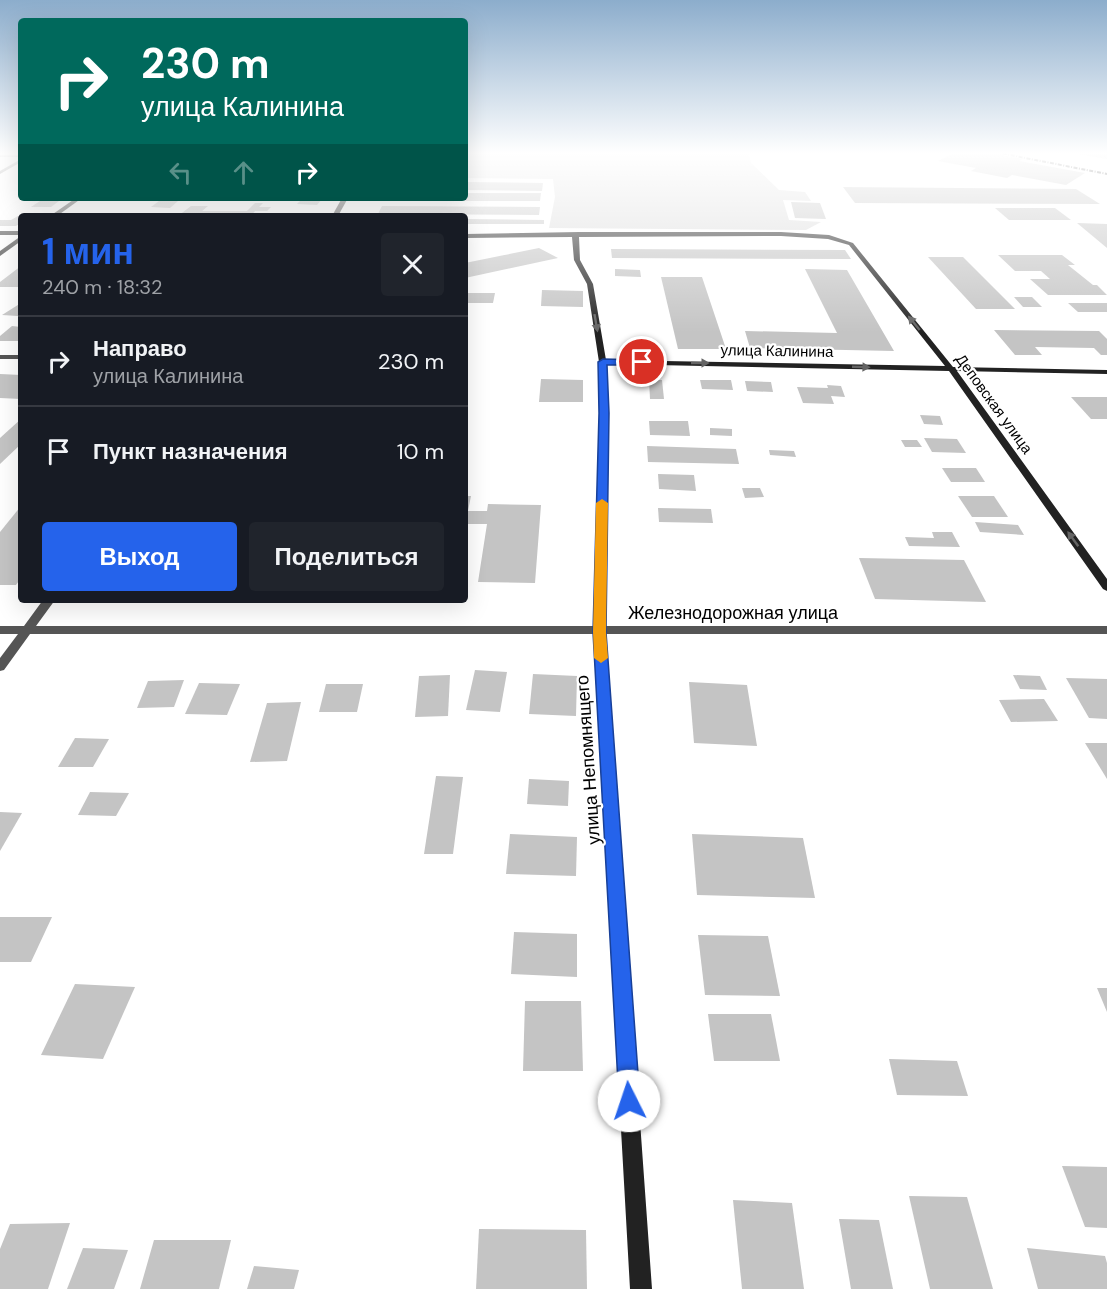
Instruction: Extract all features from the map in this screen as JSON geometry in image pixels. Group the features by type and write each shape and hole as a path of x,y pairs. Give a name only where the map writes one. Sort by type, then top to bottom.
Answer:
{"main road":[{"path":"0,233 18,233"},
{"path":"468,236 579,234"},
{"name":"Деповская улица","path":"579,234 781,234 829,237 851,244 951,369 1107,587"},
{"name":"улица Непомнящего","path":"579,234 575,237 577,260 590,284 603,362 599,632 641,1289"},
{"path":"0,254 18,240"},
{"name":"улица Калинина","path":"603,362 1107,372"}],"street":[{"path":"0,357 18,357"},
{"path":"0,667 47,603"},
{"name":"Железнодорожная улица","path":"0,630 599,632 1107,630"}],"shaded area":[{"path":"552,212 787,212 789,220 821,222 806,230 549,228"}],"building":[{"path":"183,212 254,212 253,213"},
{"path":"379,212 539,212 539,215"},
{"path":"794,212 823,212 826,219 795,218"},
{"path":"1000,212 1061,212 1071,220 1009,220"},
{"path":"18,216 18,225 0,226 0,220 11,220"},
{"path":"468,219 544,220 544,224 468,224"},
{"path":"1077,223 1107,224 1107,248"},
{"path":"539,248 558,258 468,277 468,262"},
{"path":"611,249 845,250 851,259 612,258"},
{"path":"998,255 1062,255 1075,265 1068,265 1093,285 1097,285 1107,295 1048,295 1030,279 1050,279 1041,271 1015,271"},
{"path":"928,257 963,257 1015,309 976,309"},
{"path":"18,268 18,287 0,287 0,282"},
{"path":"615,269 640,270 641,277 615,276"},
{"path":"805,269 847,270 894,351 750,348 745,331 837,333"},
{"path":"661,277 702,277 726,349 678,349"},
{"path":"542,290 583,291 583,307 541,306"},
{"path":"468,293 495,293 493,303 468,303"},
{"path":"1014,297 1032,297 1042,307 1023,307"},
{"path":"1068,303 1107,303 1107,312 1078,312"},
{"path":"18,305 18,316 2,315"},
{"path":"12,326 18,327 18,341 0,341 0,336"},
{"path":"994,330 1099,331 1107,339 1107,355 1101,355 1094,348 1035,347 1042,355 1015,355"},
{"path":"0,374 18,375 18,399 0,398"},
{"path":"541,379 583,380 583,402 539,402"},
{"path":"649,380 662,380 664,399 650,399"},
{"path":"700,380 731,380 733,390 702,389"},
{"path":"745,381 771,382 773,392 747,391"},
{"path":"827,385 841,386 845,397 831,396 834,404 803,403 797,387 828,388"},
{"path":"1071,397 1107,397 1107,419 1091,419"},
{"path":"920,415 940,416 943,425 924,424"},
{"path":"649,421 688,421 690,436 650,435"},
{"path":"18,422 18,447 0,464 0,438"},
{"path":"710,428 732,429 732,436 710,435"},
{"path":"924,438 957,439 966,453 932,452"},
{"path":"901,440 917,440 922,447 905,447"},
{"path":"647,446 736,449 739,464 648,462"},
{"path":"769,450 794,451 796,457 770,455"},
{"path":"942,468 976,468 985,482 951,482"},
{"path":"658,474 694,475 696,491 659,489"},
{"path":"742,488 760,488 764,497 745,498"},
{"path":"958,496 994,496 1008,517 972,517"},
{"path":"488,504 541,505 535,583 478,582 487,524 468,524 468,511 487,511"},
{"path":"658,508 711,509 713,523 659,522"},
{"path":"18,510 18,582 16,585 0,585 0,532"},
{"path":"975,522 1018,525 1024,535 980,532"},
{"path":"932,532 952,532 960,547 909,546 905,537 934,538"},
{"path":"859,558 964,560 986,602 875,599"},
{"path":"475,670 507,672 500,712 466,710"},
{"path":"533,674 577,676 576,716 529,714"},
{"path":"450,675 448,716 415,717 419,676"},
{"path":"1013,675 1040,676 1047,690 1020,689"},
{"path":"1066,678 1107,679 1107,719 1089,718"},
{"path":"184,680 174,707 137,708 148,681"},
{"path":"689,682 747,685 757,746 694,743"},
{"path":"199,683 240,684 227,715 185,714"},
{"path":"326,684 363,684 357,712 319,712"},
{"path":"1044,699 1058,721 1011,722 999,700"},
{"path":"301,702 287,761 250,762 267,703"},
{"path":"75,738 109,739 93,767 58,767"},
{"path":"1085,743 1107,743 1107,779"},
{"path":"436,776 463,777 453,854 424,854"},
{"path":"529,779 569,781 568,806 527,804"},
{"path":"90,792 129,793 116,816 78,815"},
{"path":"0,812 22,813 0,851"},
{"path":"510,834 577,837 576,876 506,874"},
{"path":"692,834 803,838 815,898 697,895"},
{"path":"0,917 52,917 31,962 0,962"},
{"path":"514,932 577,934 577,977 511,974"},
{"path":"698,935 768,936 780,996 705,995"},
{"path":"75,984 135,987 103,1059 41,1055"},
{"path":"1097,988 1107,988 1107,1012"},
{"path":"525,1001 581,1001 583,1071 523,1071"},
{"path":"708,1014 771,1014 780,1061 714,1061"},
{"path":"889,1059 957,1061 968,1096 897,1095"},
{"path":"1062,1166 1107,1167 1107,1228 1085,1227"},
{"path":"909,1196 967,1197 993,1289 930,1289"},
{"path":"733,1200 792,1203 804,1289 742,1289"},
{"path":"839,1219 879,1220 893,1289 851,1289"},
{"path":"70,1223 48,1289 0,1289 0,1249 10,1224"},
{"path":"479,1229 586,1230 587,1289 476,1289"},
{"path":"154,1240 231,1240 219,1289 140,1289"},
{"path":"83,1248 128,1250 114,1289 67,1289"},
{"path":"1027,1248 1105,1256 1107,1289 1038,1289"},
{"path":"254,1266 299,1270 294,1289 247,1289"}],"slow traffic":[{"path":"601,658 599,632 602,503"}],"route":[{"path":"629,1101 599,632 603,362 642,362"}]}
